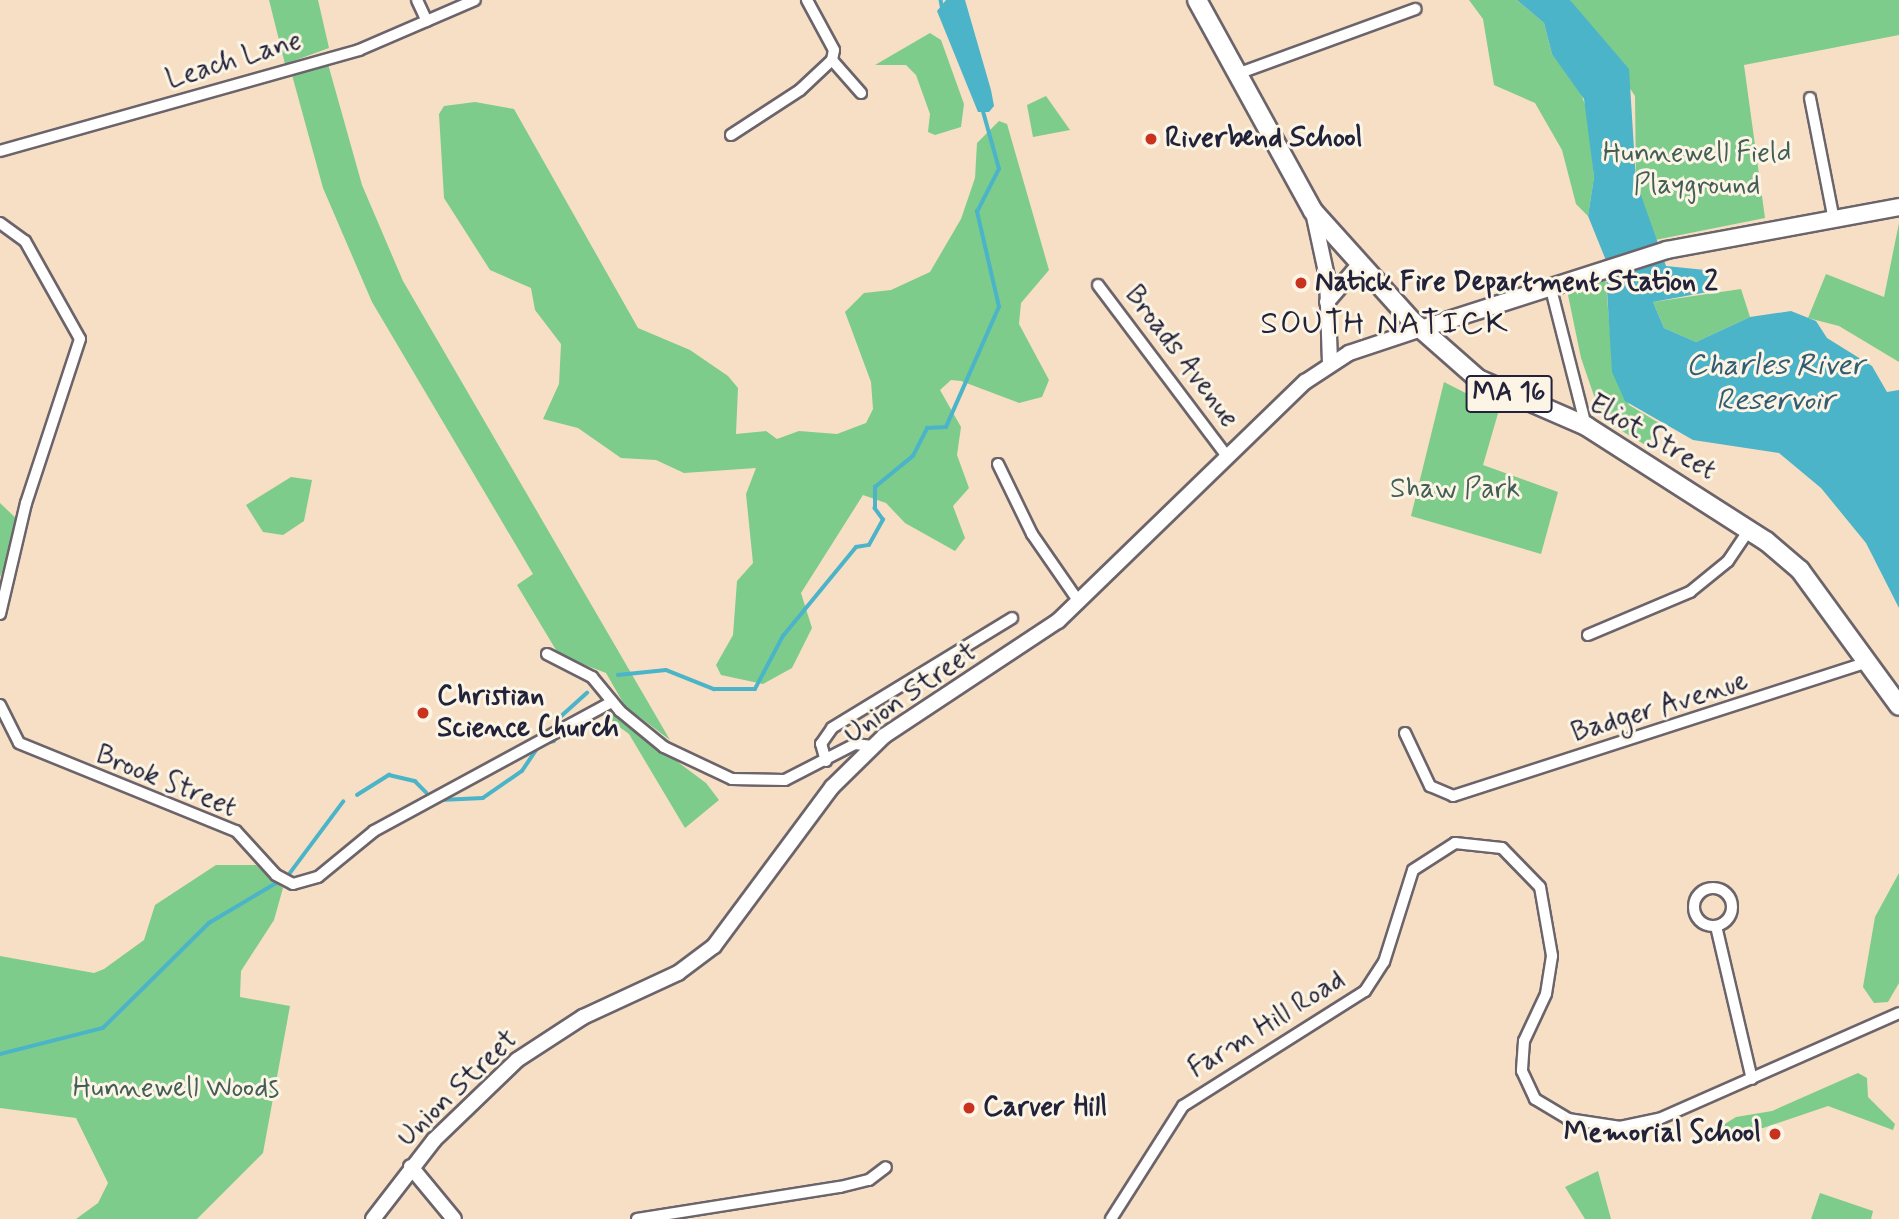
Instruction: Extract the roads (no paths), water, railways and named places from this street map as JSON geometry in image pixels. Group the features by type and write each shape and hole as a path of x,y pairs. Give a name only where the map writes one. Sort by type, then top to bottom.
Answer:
{"main road":[{"name":"Eliot Street","path":"1197,0 1313,211 1358,266 1421,329 1478,379 1586,426 1750,528 1800,570 1899,706"},
{"path":"1421,329 1601,268 1667,250 1899,207"}],"street":[{"path":"417,0 427,21"},
{"name":"Leach Lane","path":"0,151 359,50 475,0"},
{"path":"730,135 800,90 832,60 834,50 807,0"},
{"path":"1237,74 1416,9"},
{"path":"832,60 861,93"},
{"path":"1810,98 1834,220"},
{"path":"1313,211 1326,277 1325,307 1330,363"},
{"path":"0,223 26,241 80,339 26,503 0,614"},
{"path":"1325,307 1336,285 1358,266"},
{"name":"Broads Avenue","path":"1098,285 1227,456"},
{"path":"1550,285 1586,426"},
{"name":"Union Street","path":"373,1219 411,1167 517,1060 583,1017 678,973 714,946 826,794 872,746 1079,602 1227,456 1330,363 1421,329"},
{"path":"998,464 1032,534 1079,602"},
{"path":"1588,635 1690,592 1728,561 1750,528"},
{"path":"826,761 821,744 832,728 1012,618"},
{"path":"547,654 585,671 612,702 664,747 732,779 785,780 859,743 872,746"},
{"name":"Badger Avenue","path":"1405,733 1430,786 1446,795 1463,793 1868,662"},
{"name":"Brook Street","path":"0,705 19,743 236,831 293,884 318,877 374,831 612,702"},
{"name":"Farm Hill Road","path":"1111,1219 1183,1106 1365,991 1384,962 1413,870 1455,843 1478,842 1513,855 1544,897 1551,969 1521,1061 1529,1090 1542,1106 1577,1122 1634,1126 1752,1079 1899,1013"},
{"path":"1716,926 1752,1079"},
{"path":"411,1167 454,1219"},
{"path":"637,1219 839,1187 869,1180 886,1167"}],"water":[{"path":"946,0 965,0 991,90 994,106 989,112 978,112 937,11"},
{"name":"Charles River Reservoir","path":"1517,0 1570,0 1629,69 1636,181 1666,266 1715,271 1713,291 1653,302 1664,328 1696,342 1750,317 1791,311 1816,321 1827,338 1872,366 1887,392 1899,390 1899,608 1866,543 1821,488 1779,453 1693,440 1625,401 1612,372 1605,258 1588,216 1594,177 1584,99 1552,54 1544,23"}],"waterway":[{"path":"941,0 943,10"},
{"path":"945,18 963,66"},
{"path":"618,675 666,670 714,689 755,689 783,636 856,547 869,545 883,520 875,509 875,487 913,456 927,428 946,427 999,307 977,212 999,169 982,108"},
{"path":"558,719 587,693"},
{"path":"546,743 554,741"},
{"path":"440,800 483,798 522,771 539,746"},
{"path":"357,795 389,775 415,781 426,792"},
{"path":"290,873 343,802"},
{"path":"0,1054 103,1028 209,923 278,882"}],"place":[{"name":"Riverbend School","path":"1151,139"},
{"name":"Natick Fire Department Station 2","path":"1301,283"},
{"name":"Christian Science Church","path":"423,713"},
{"name":"Carver Hill","path":"969,1108"},
{"name":"Memorial School","path":"1775,1134"}],"district":[{"name":"SOUTH NATICK","path":"1385,324"}],"park label":[{"name":"Hunnewell Field Playground","path":"1697,170"},
{"name":"Shaw Park","path":"1455,490"},
{"name":"Hunnewell Woods","path":"176,1089"}]}
